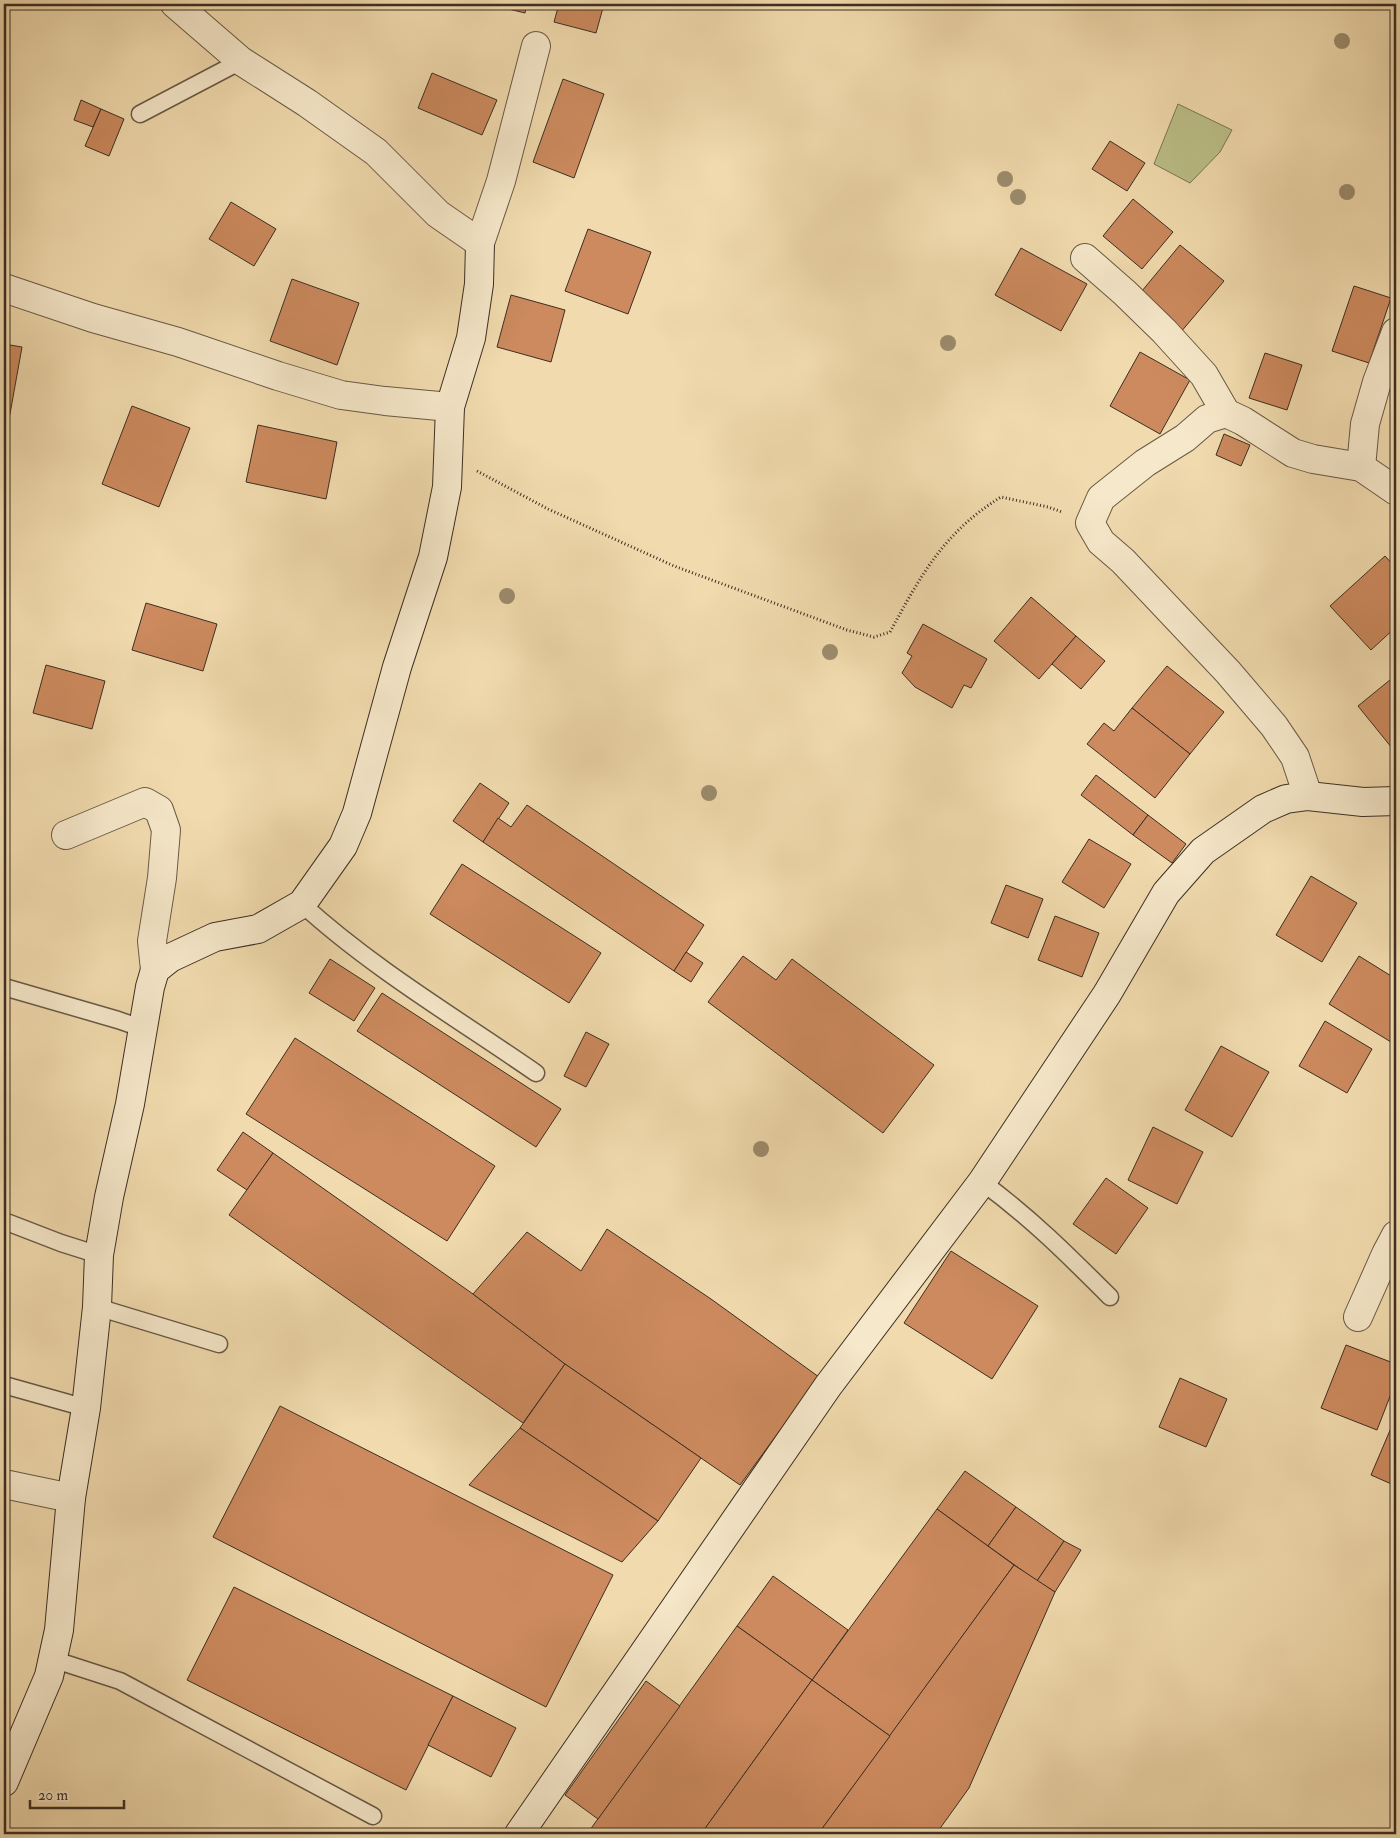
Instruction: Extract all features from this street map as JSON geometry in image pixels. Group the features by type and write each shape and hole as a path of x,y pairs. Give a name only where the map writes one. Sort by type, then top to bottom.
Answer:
{"street":[{"path":"175,4 241,62 307,103 376,152 438,214 480,243"},
{"path":"155,970 170,958 215,937 258,929 302,904 343,846 357,813 397,667 433,557 447,487 450,406 471,338 479,284 480,243 503,173 536,46"},
{"path":"1084,258 1125,293 1204,375 1226,413 1243,421 1293,453 1313,460 1361,467 1396,491"},
{"path":"4,288 93,318 178,342 341,395 385,401 450,406"},
{"path":"1361,467 1366,424 1376,382 1396,332"},
{"path":"1226,413 1206,419 1185,438 1145,463 1108,492 1101,498 1090,523 1101,542 1124,561 1228,672 1274,726 1295,757 1308,796"},
{"path":"519,1834 828,1386 982,1182 1107,994 1166,893 1203,851 1263,809 1286,799 1308,796 1363,802 1396,801"},
{"path":"4,1782 49,1676 59,1630 72,1498 86,1408 97,1307 99,1256 109,1197 130,1104 150,987 155,970 152,941 162,878 166,830 159,810 145,802 66,835"},
{"path":"1358,1317 1396,1234"},
{"path":"4,1484 72,1498"}],"lane":[{"path":"140,114 241,62"},
{"path":"302,904 326,926 395,977 536,1073"},
{"path":"4,987 144,1029"},
{"path":"982,1182 1017,1207 1110,1297"},
{"path":"4,1221 99,1256"},
{"path":"97,1307 219,1344"},
{"path":"4,1385 86,1408"},
{"path":"52,1659 120,1680 373,1816"}],"path":[{"path":"448,455 548,509 674,566 847,630 874,637 890,632 910,595 938,551 980,509 1001,497 1048,507 1090,523"}],"green space":[{"path":"1178,104 1232,130 1220,152 1190,183 1154,164"}],"building":[{"path":"488,4 527,4 525,13"},
{"path":"559,4 604,4 596,33 554,22"},
{"path":"432,73 497,100 482,135 418,108"},
{"path":"563,79 604,94 574,178 533,162"},
{"path":"81,100 101,109 93,127 74,120"},
{"path":"101,109 124,119 109,156 85,146"},
{"path":"1110,141 1145,163 1127,191 1092,169"},
{"path":"1133,199 1173,232 1142,269 1103,236"},
{"path":"231,202 276,229 254,266 209,239"},
{"path":"588,229 651,252 628,314 565,291"},
{"path":"1180,245 1224,281 1180,333 1137,297"},
{"path":"1021,248 1087,284 1061,331 995,295"},
{"path":"292,279 359,303 337,365 270,341"},
{"path":"1354,286 1391,298 1369,363 1332,351"},
{"path":"511,295 565,310 551,362 497,347"},
{"path":"4,344 22,347 8,425 4,424"},
{"path":"1140,352 1190,380 1160,434 1110,406"},
{"path":"1265,353 1302,365 1287,410 1249,398"},
{"path":"132,406 190,428 159,507 102,484"},
{"path":"258,425 337,442 326,499 246,482"},
{"path":"1224,434 1250,445 1241,466 1216,455"},
{"path":"1385,556 1396,568 1396,627 1371,650 1330,606"},
{"path":"1031,597 1076,636 1039,679 994,641"},
{"path":"146,603 217,624 203,671 132,650"},
{"path":"923,624 987,659 971,688 964,685 952,708 915,687 902,673 912,656 907,653"},
{"path":"1076,636 1105,661 1081,689 1052,664"},
{"path":"46,665 105,681 92,729 33,713"},
{"path":"1167,666 1224,712 1190,754 1132,708"},
{"path":"1396,675 1396,753 1358,706"},
{"path":"1132,708 1190,754 1155,798 1087,744 1104,723 1114,731"},
{"path":"1096,775 1148,815 1133,835 1081,795"},
{"path":"480,783 509,803 483,842 453,821"},
{"path":"527,805 704,925 674,971 483,842 498,818 511,827"},
{"path":"1148,815 1186,844 1172,863 1133,835"},
{"path":"1089,839 1131,864 1104,908 1062,882"},
{"path":"462,864 601,953 569,1003 430,914"},
{"path":"1311,876 1357,903 1322,962 1276,935"},
{"path":"1006,885 1043,899 1028,938 991,923"},
{"path":"1055,916 1099,933 1082,977 1038,960"},
{"path":"686,952 703,963 691,982 674,971"},
{"path":"743,956 776,980 792,959 934,1065 883,1133 708,1002"},
{"path":"1359,956 1396,979 1396,1033 1391,1042 1329,1004"},
{"path":"330,959 375,988 354,1021 309,993"},
{"path":"382,993 561,1109 536,1147 357,1031"},
{"path":"1325,1021 1372,1049 1347,1093 1299,1066"},
{"path":"586,1032 609,1044 586,1087 564,1076"},
{"path":"295,1038 495,1166 447,1241 246,1114"},
{"path":"1221,1046 1269,1072 1232,1137 1185,1110"},
{"path":"1153,1127 1203,1152 1177,1204 1128,1180"},
{"path":"243,1132 273,1153 247,1190 217,1170"},
{"path":"273,1153 473,1294 565,1364 523,1423 229,1215"},
{"path":"1106,1178 1148,1208 1116,1254 1073,1224"},
{"path":"607,1229 711,1299 819,1377 740,1485 565,1364 473,1294 527,1232 581,1271"},
{"path":"951,1251 1038,1306 992,1379 904,1323"},
{"path":"1346,1345 1396,1364 1396,1381 1377,1430 1321,1408"},
{"path":"565,1364 701,1458 658,1521 520,1428"},
{"path":"1180,1378 1227,1399 1206,1447 1159,1427"},
{"path":"280,1406 613,1575 546,1707 213,1537"},
{"path":"520,1428 658,1521 622,1562 469,1485"},
{"path":"1391,1428 1396,1431 1396,1486 1371,1475"},
{"path":"965,1471 1016,1507 988,1546 937,1509"},
{"path":"1016,1507 1064,1541 1037,1581 988,1546"},
{"path":"937,1509 1014,1565 890,1736 812,1680"},
{"path":"1064,1541 1081,1550 1055,1592 1037,1581"},
{"path":"1014,1565 1055,1592 969,1788 936,1834 818,1834"},
{"path":"773,1576 848,1630 812,1680 737,1626"},
{"path":"234,1587 453,1696 406,1790 187,1680"},
{"path":"737,1626 812,1680 701,1834 587,1834"},
{"path":"812,1680 890,1736 818,1834 701,1834"},
{"path":"646,1681 680,1706 598,1819 565,1795"},
{"path":"453,1696 516,1728 491,1777 428,1745"}]}
